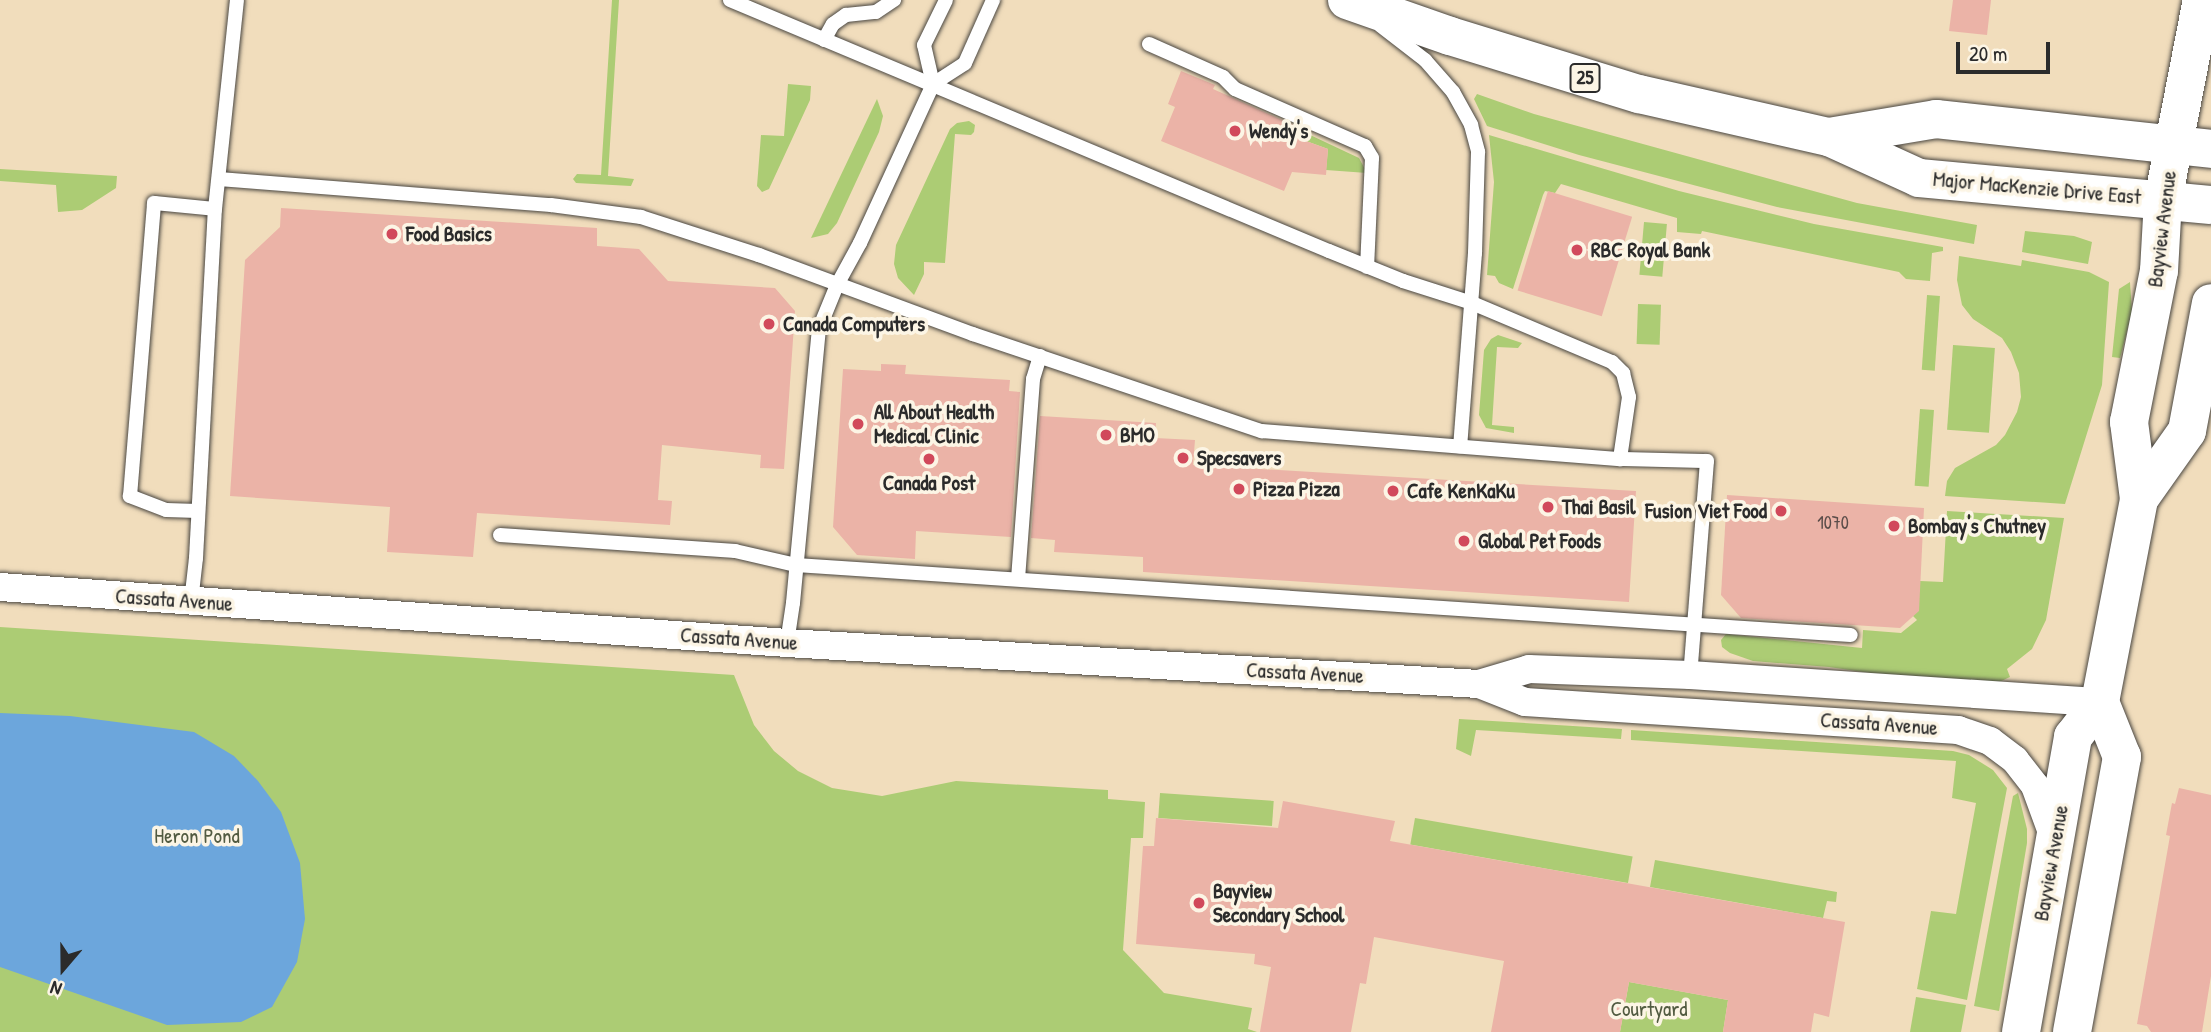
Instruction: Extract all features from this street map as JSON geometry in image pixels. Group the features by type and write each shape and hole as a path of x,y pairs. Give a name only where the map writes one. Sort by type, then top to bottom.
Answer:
{"main road":[{"name":"Major MacKenzie Drive East","path":"1347,0 1450,36 1639,94 1829,136 1919,178 2211,205"},
{"name":"Bayview Avenue","path":"2021,1032 2073,737 2100,702 2139,499 2129,422 2159,271 2163,200 2202,0"},
{"name":"Major MacKenzie Drive East","path":"1829,136 1936,120 2211,149"},
{"name":"Bayview Avenue","path":"2139,499 2187,431 2211,303"},
{"path":"2072,1032 2122,757 2100,702"}],"street":[{"name":"Cassata Avenue","path":"0,587 787,643 1479,684 1525,702 1958,730 1990,741 2015,760 2035,786 2055,841"},
{"name":"Cassata Avenue","path":"1479,684 1529,669 1690,675 2100,702"}],"lane":[{"path":"191,602 215,209 237,0"},
{"path":"730,0 1367,267 1472,303 1612,362 1623,373 1629,397 1620,459"},
{"path":"824,40 833,24 846,15 876,12 894,0"},
{"path":"933,84 925,46 946,0"},
{"path":"787,643 819,329 837,285 860,243 933,84 965,63 993,0"},
{"path":"1347,0 1425,60 1453,92 1471,125 1478,152 1479,185 1472,303 1460,446"},
{"path":"1149,44 1223,77 1235,89 1364,146 1372,158 1367,267"},
{"path":"219,179 551,205 640,217 759,255 837,285 1262,431 1620,459 1707,461 1690,675"},
{"path":"198,511 166,510 130,496 155,203 215,209"},
{"path":"1018,579 1033,379 1040,356"},
{"path":"500,536 735,551 796,565 1695,622 1851,635"}],"green space":[{"path":"612,0 619,0 608,176 634,179 631,186 576,183 573,179 577,174 601,175"},
{"path":"788,84 811,86 810,100 769,189 762,192 757,186 761,135 784,136"},
{"path":"1477,94 1534,114 1857,203 1977,225 1974,244 1777,207 1579,155 1487,126 1474,99"},
{"path":"877,99 883,116 879,132 837,223 828,234 811,238"},
{"path":"969,121 975,125 971,135 955,134 945,263 924,262 924,274 914,295 898,278 894,264 896,245 950,129 957,123"},
{"path":"1308,134 1359,158 1367,173 1326,170 1328,149 1306,141"},
{"path":"1489,135 1679,191 1814,224 1943,247 1943,251 1932,253 1930,281 1906,279 1899,272 1702,231 1701,234 1677,232 1677,218 1561,184 1555,193 1545,191 1543,195 1513,289 1499,283 1495,276 1487,275 1494,182"},
{"path":"0,169 117,176 116,188 82,210 58,212 56,185 0,181"},
{"path":"1644,222 1667,224 1662,277 1639,275"},
{"path":"2025,231 2074,236 2092,242 2088,264 2022,252"},
{"path":"1959,256 2021,266 2022,260 2089,272 2109,282 2102,385 2065,504 1945,496 1947,481 1955,468 1996,445 2005,435 2017,412 2021,397 2019,373 2011,352 2002,338 1973,319 1962,305 1957,280"},
{"path":"2130,282 2132,312 2120,358 2112,357 2119,289"},
{"path":"1927,295 1940,296 1935,371 1922,370"},
{"path":"1638,304 1661,305 1660,345 1637,344"},
{"path":"1498,335 1522,343 1518,348 1497,347 1492,425 1514,427 1514,433 1486,428 1479,415 1484,350 1491,339"},
{"path":"1953,345 1995,348 1989,433 1947,430"},
{"path":"1920,409 1934,410 1929,487 1915,486"},
{"path":"1947,511 2064,518 2046,620 2032,649 2007,669 2010,677 1999,682 1931,682 1829,667 1753,661 1730,653 1722,647 1721,640 1726,634 1862,648 1863,630 1901,633 1917,620 1913,616 1920,581 1943,582"},
{"path":"0,627 734,675 754,725 774,751 798,771 832,788 882,796 956,781 1108,790 1108,799 1145,802 1143,838 1131,838 1123,950 1164,993 1252,1008 1248,1029 1257,1032 0,1032"},
{"path":"1459,719 1622,729 1621,739 1476,730 1471,756 1456,749"},
{"path":"1631,730 1953,751 1969,755 1993,770 2007,788 1967,1000 1917,989 1931,911 1956,914 1976,803 1952,798 1956,761 1631,740"},
{"path":"1160,793 1274,801 1272,826 1158,818"},
{"path":"2018,793 2027,829 2027,843 1999,1011 1974,1006 2013,796"},
{"path":"1415,818 1633,856 1628,883 1410,845"},
{"path":"1655,860 1837,892 1836,902 1827,901 1823,918 1650,887"},
{"name":"Courtyard","path":"1629,982 1728,1000 1723,1032 1620,1032"},
{"path":"1916,997 1966,1005 1961,1032 1910,1032"}],"water":[{"name":"Heron Pond","path":"0,713 70,716 194,732 234,756 258,781 281,812 300,863 305,919 297,962 272,1007 241,1022 167,1025 0,967"}],"building":[{"path":"1953,0 1991,0 1987,35 1949,31"},
{"name":"Wendy's","path":"1181,71 1215,85 1213,89 1309,132 1306,141 1328,149 1326,175 1292,172 1284,191 1161,141 1175,107 1168,104"},
{"name":"RBC Royal Bank","path":"1548,191 1632,217 1602,316 1518,290"},
{"path":"281,208 597,228 597,246 639,249 668,281 775,288 795,311 784,469 760,468 761,455 662,445 658,500 672,501 670,525 477,513 473,557 387,552 390,507 230,496 245,260 280,227"},
{"path":"881,364 906,365 905,374 1010,380 1009,391 1020,392 1011,537 916,531 915,559 857,555 833,527 843,369 881,371"},
{"path":"1040,416 1156,423 1155,438 1195,440 1193,465 1636,491 1629,602 1143,572 1143,557 1054,552 1055,540 1031,538"},
{"path":"1727,495 1924,508 1919,611 1900,628 1741,618 1721,595"},
{"path":"2179,788 2211,795 2211,976 2202,1032 2151,1032 2147,1026 2137,1024 2170,836 2166,835 2172,803 2175,804"},
{"path":"1283,801 1395,821 1390,841 1845,922 1829,1017 1814,1013 1811,1032 1723,1032 1728,1000 1629,982 1620,1032 1491,1032 1504,961 1374,937 1366,984 1360,983 1351,1032 1260,1032 1271,967 1254,964 1255,954 1136,944 1143,846 1154,846 1156,818 1278,828"}],"place":[{"name":"Wendy's","path":"1235,131"},
{"name":"Food Basics","path":"392,234"},
{"name":"RBC Royal Bank","path":"1577,250"},
{"name":"Canada Computers","path":"769,324"},
{"name":"All About Health Medical Clinic","path":"858,424"},
{"name":"BMO","path":"1106,435"},
{"name":"Specsavers","path":"1183,458"},
{"name":"Canada Post","path":"929,459"},
{"name":"Pizza Pizza","path":"1239,489"},
{"name":"Cafe KenKaKu","path":"1393,491"},
{"name":"Thai Basil","path":"1548,507"},
{"name":"Fusion Viet Food","path":"1781,511"},
{"name":"Bombay's Chutney","path":"1894,526"},
{"name":"Global Pet Foods","path":"1464,541"},
{"name":"Bayview Secondary School","path":"1199,903"}]}
